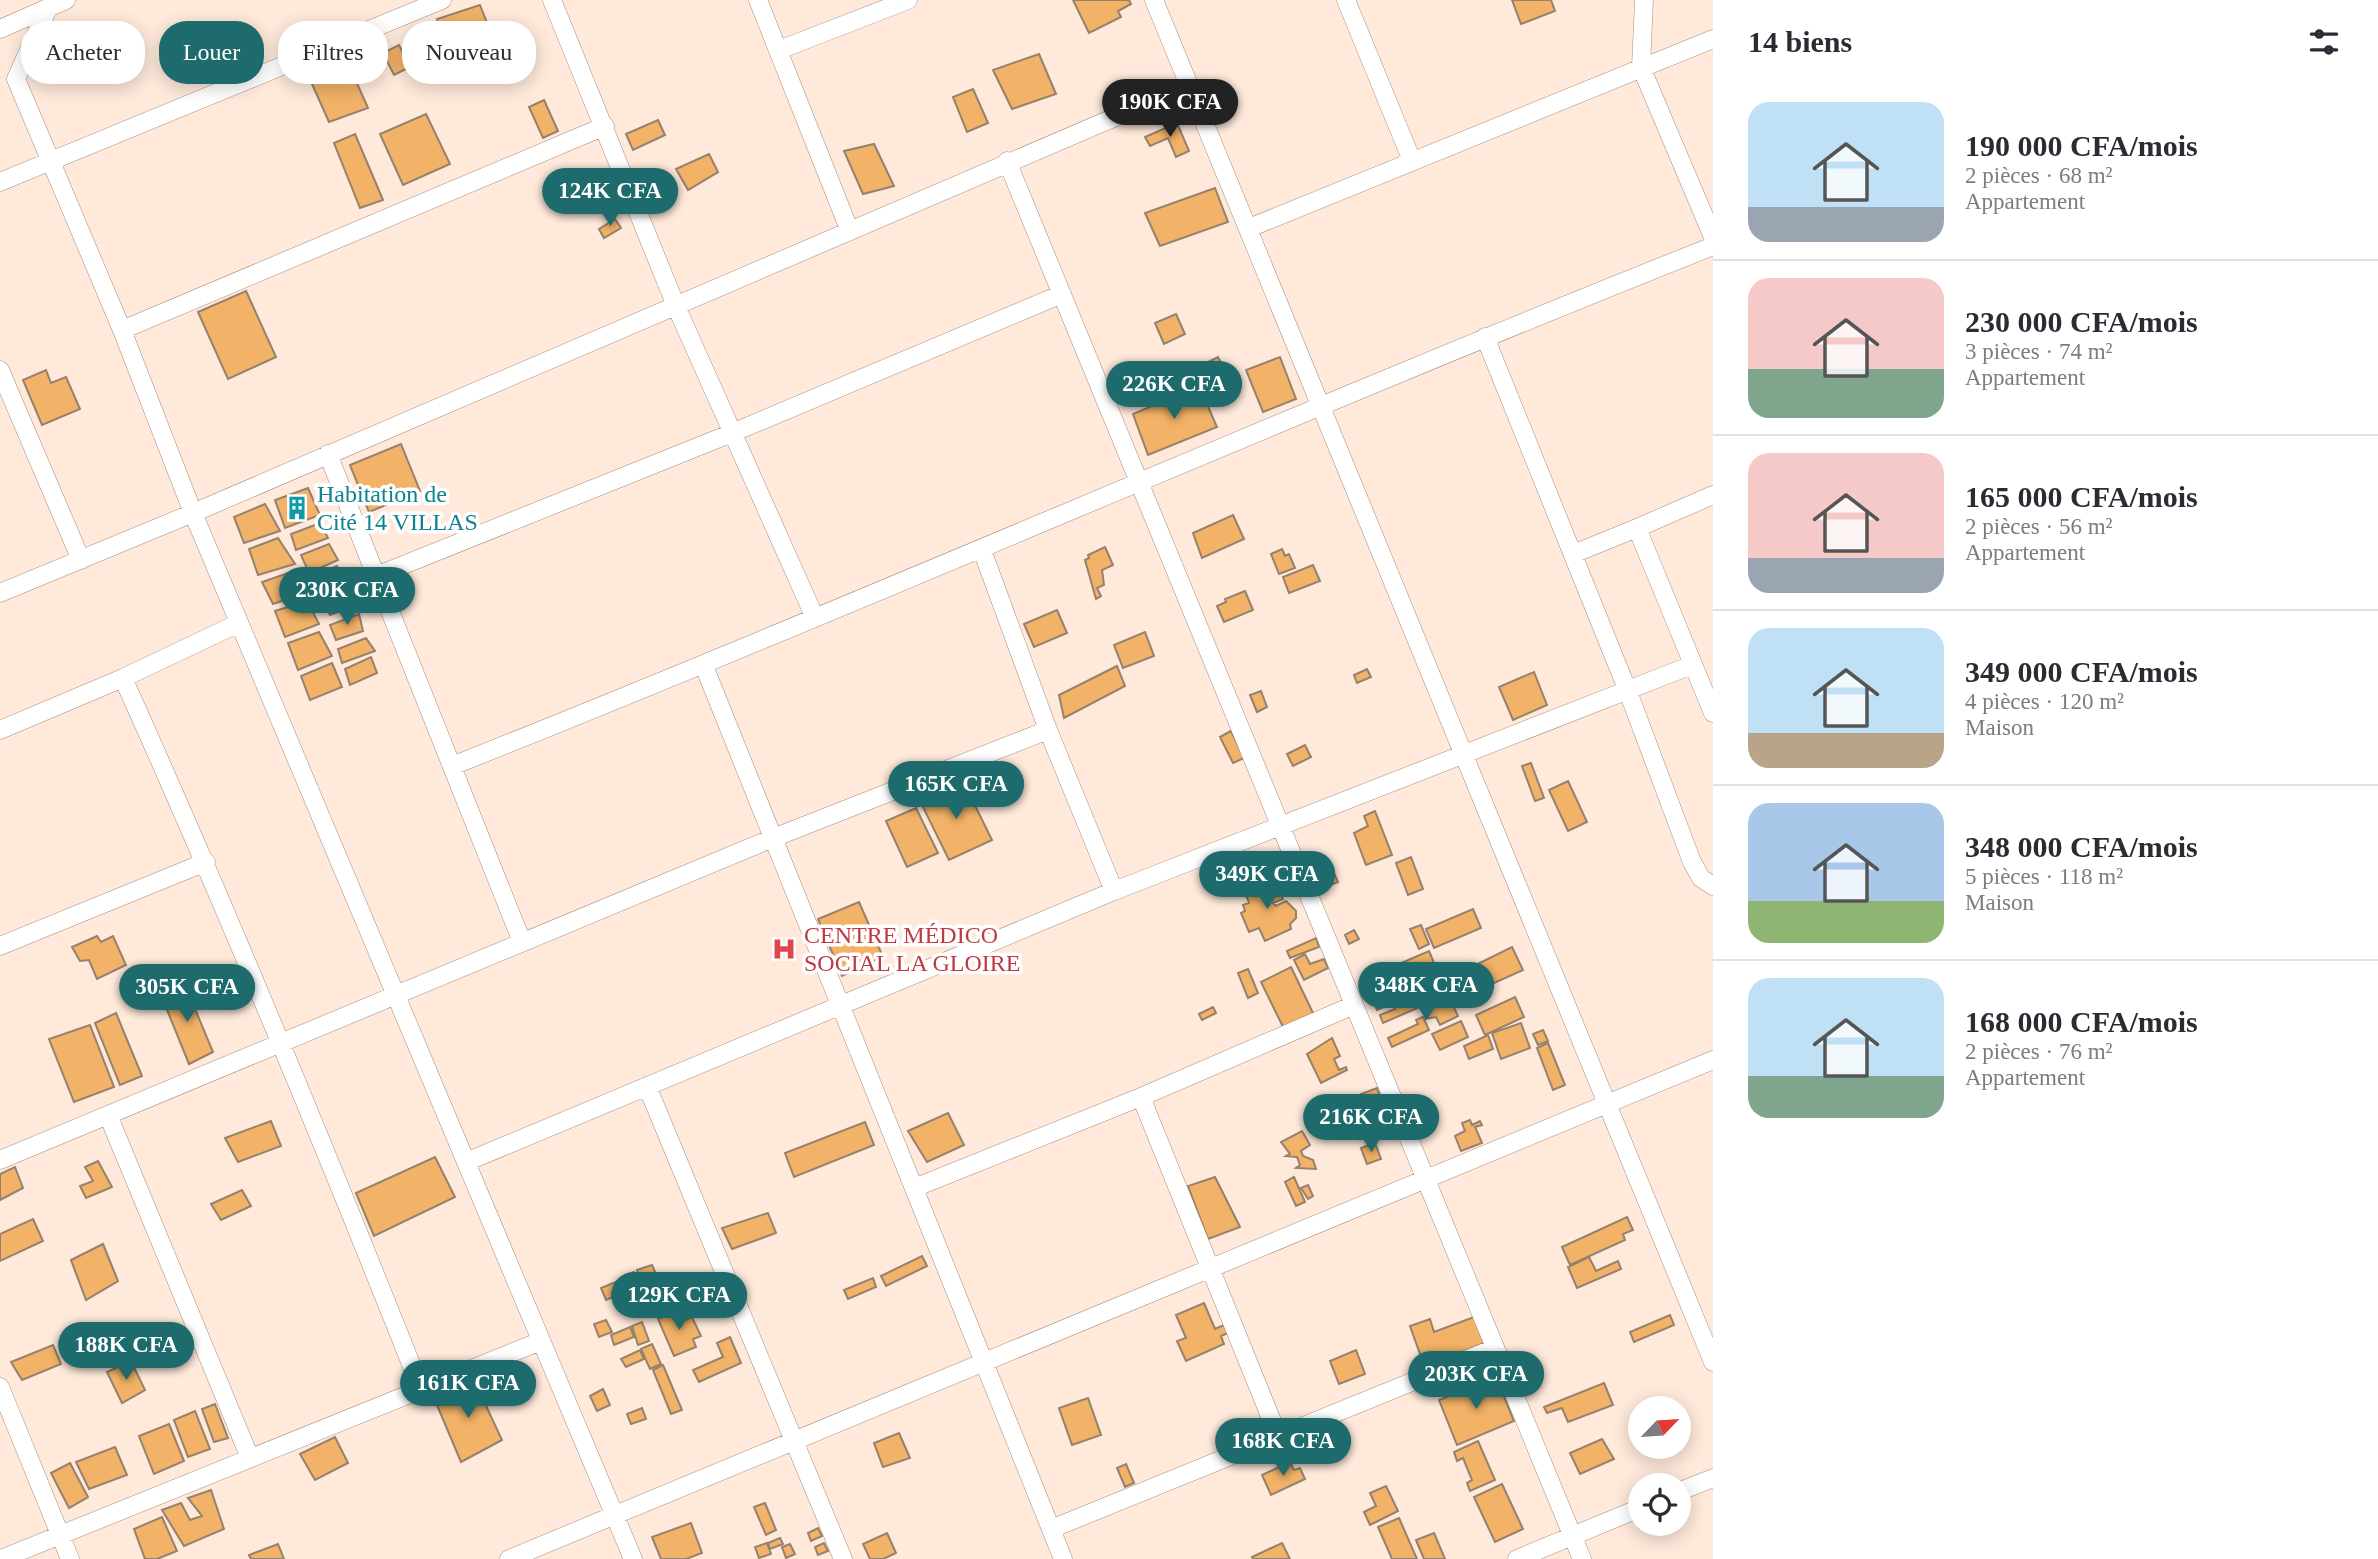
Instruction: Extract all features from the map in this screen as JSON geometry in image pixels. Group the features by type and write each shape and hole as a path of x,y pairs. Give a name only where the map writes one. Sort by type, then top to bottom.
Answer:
{"street":[{"path":"0,29 66,0"},
{"path":"0,182 442,0"},
{"path":"551,0 605,126 676,306 815,618"},
{"path":"758,0 849,229"},
{"path":"779,50 908,0"},
{"path":"1154,0 1713,1362"},
{"path":"1346,0 1412,161"},
{"path":"1644,0 1641,66 1713,237"},
{"path":"48,8 8,80 48,161 122,330 239,624 633,1559"},
{"path":"1249,228 1641,66 1713,39"},
{"path":"0,593 676,306 1007,161 1191,85"},
{"path":"122,330 605,126"},
{"path":"1007,161 1582,1559"},
{"path":"452,766 704,666 1139,481 1485,337 1713,246"},
{"path":"376,576 732,433 1062,294"},
{"path":"1485,337 1627,689 1692,862 1701,878 1713,886"},
{"path":"0,370 81,560"},
{"path":"328,454 522,942"},
{"path":"1573,554 1713,495"},
{"path":"1637,528 1713,713"},
{"path":"982,550 1048,730 1114,891"},
{"path":"0,730 123,678 239,624"},
{"path":"466,1162 1114,891 1281,828 1464,753 1692,665"},
{"path":"704,666 1063,1559"},
{"path":"123,678 206,862 282,1043 421,1389"},
{"path":"0,1160 773,838 1048,730"},
{"path":"0,946 206,862"},
{"path":"914,1188 1141,1097 1354,1005"},
{"path":"509,1559 1209,1266 1713,1060"},
{"path":"647,1086 796,1440 843,1559"},
{"path":"1141,1097 1278,1436"},
{"path":"108,1115 250,1458"},
{"path":"1,1559 541,1341"},
{"path":"1051,1529 1495,1348"},
{"path":"0,1387 71,1559"},
{"path":"1691,1487 1713,1478"},
{"path":"1517,1559 1628,1513"}],"building":[{"path":"1073,0 1129,0 1131,4 1118,11 1121,17 1089,33"},
{"path":"1512,0 1551,0 1555,11 1521,24"},
{"path":"480,5 486,21 438,21 437,19"},
{"path":"399,45 402,51 402,71 394,75 388,63 388,50"},
{"path":"1039,54 1056,94 1012,109 993,70"},
{"path":"312,84 357,84 368,108 329,122"},
{"path":"973,89 988,123 967,132 953,97"},
{"path":"544,100 558,131 543,138 529,107"},
{"path":"426,114 450,164 403,185 380,134"},
{"path":"658,120 665,135 633,150 626,134"},
{"path":"1177,123 1189,151 1176,157 1168,138 1150,146 1145,137"},
{"path":"355,134 383,200 360,208 334,143"},
{"path":"874,144 894,186 863,194 844,151"},
{"path":"709,154 718,172 688,190 676,169"},
{"path":"1215,188 1228,222 1160,246 1145,213"},
{"path":"615,219 621,228 604,238 599,229"},
{"path":"246,291 276,357 228,379 198,312"},
{"path":"1176,314 1185,334 1164,344 1155,323"},
{"path":"1218,357 1224,370 1207,381 1200,366"},
{"path":"1280,357 1296,399 1263,412 1246,370"},
{"path":"46,370 51,383 66,377 80,409 42,425 23,380"},
{"path":"1199,386 1217,427 1148,455 1133,414"},
{"path":"401,444 420,491 369,512 350,465"},
{"name":"Habitation de Cité 14 VILLAS","path":"308,488 320,515 285,528 275,500"},
{"name":"Habitation de Cité 14 VILLAS","path":"265,504 280,531 244,543 234,517"},
{"path":"1233,515 1244,539 1202,558 1193,533"},
{"name":"Habitation de Cité 14 VILLAS","path":"320,523 328,538 296,550 291,534"},
{"name":"Habitation de Cité 14 VILLAS","path":"278,538 295,564 258,575 249,549"},
{"name":"Habitation de Cité 14 VILLAS","path":"329,544 338,560 309,573 301,555"},
{"path":"1105,547 1113,565 1102,570 1104,585 1097,588 1101,596 1096,599 1085,560 1089,558 1088,555"},
{"path":"1282,549 1285,556 1289,554 1295,568 1279,574 1271,554"},
{"path":"1313,565 1320,581 1289,593 1283,577"},
{"name":"Habitation de Cité 14 VILLAS","path":"337,566 346,581 319,593 312,576"},
{"name":"Habitation de Cité 14 VILLAS","path":"297,570 309,592 273,604 262,582"},
{"name":"Habitation de Cité 14 VILLAS","path":"346,589 354,606 330,615 322,598"},
{"path":"1245,591 1253,610 1224,622 1217,606 1226,602 1225,599"},
{"name":"Habitation de Cité 14 VILLAS","path":"307,601 319,624 285,637 275,611"},
{"path":"1057,610 1067,633 1034,647 1024,624"},
{"path":"359,614 363,631 336,640 330,625"},
{"path":"319,632 332,656 298,670 288,643"},
{"path":"1145,632 1154,656 1123,668 1114,645"},
{"path":"366,638 375,651 342,663 338,649"},
{"path":"371,657 377,673 350,685 345,669"},
{"path":"332,663 342,687 310,700 301,676"},
{"path":"1117,666 1125,686 1064,718 1059,695"},
{"path":"1367,669 1371,677 1357,683 1354,675"},
{"path":"1534,672 1547,705 1513,720 1499,687"},
{"path":"1261,691 1267,707 1257,712 1250,695"},
{"path":"1231,731 1244,758 1233,763 1220,737"},
{"path":"1305,745 1311,757 1293,766 1287,754"},
{"path":"1531,763 1544,798 1535,801 1522,766"},
{"path":"963,781 992,840 949,860 921,803"},
{"path":"1568,781 1587,822 1568,831 1549,790"},
{"path":"916,808 938,853 907,867 886,821"},
{"path":"1375,811 1392,855 1366,865 1354,833 1368,826 1364,816"},
{"path":"1411,857 1423,889 1408,895 1396,863"},
{"path":"1329,862 1338,882 1328,886 1319,866"},
{"path":"1252,880 1262,884 1266,891 1277,887 1283,899 1273,903 1276,906 1286,901 1296,911 1296,918 1290,924 1291,929 1265,941 1259,928 1249,932 1241,913 1245,911 1243,905 1249,903 1244,890 1249,887 1246,882"},
{"path":"859,902 883,957 842,976 818,919"},
{"path":"1473,909 1481,928 1434,948 1426,929"},
{"path":"1421,925 1429,944 1419,949 1410,929"},
{"path":"1354,930 1359,939 1349,944 1345,935"},
{"path":"97,936 101,942 113,936 126,965 97,979 89,960 80,961 72,947"},
{"path":"1316,938 1319,947 1290,958 1287,951"},
{"path":"1512,947 1523,970 1461,998 1451,977"},
{"path":"1429,951 1434,963 1369,991 1364,979"},
{"path":"1305,954 1310,964 1324,959 1328,968 1304,980 1294,960"},
{"path":"1291,967 1314,1015 1284,1029 1261,982"},
{"path":"1248,969 1258,993 1248,998 1238,973"},
{"path":"1435,969 1447,995 1383,1023 1380,1015 1395,1009 1387,990"},
{"path":"185,985 213,1052 189,1064 161,995"},
{"path":"1383,991 1389,1005 1377,1010 1371,996"},
{"path":"1515,997 1524,1017 1485,1035 1476,1015"},
{"path":"1450,999 1458,1016 1440,1025 1436,1017 1424,1019 1429,1030 1392,1047 1388,1038 1418,1024 1416,1020 1427,1015 1425,1011"},
{"path":"1213,1007 1216,1013 1202,1020 1199,1014"},
{"path":"116,1013 142,1076 120,1085 95,1023"},
{"path":"1461,1021 1468,1037 1440,1050 1432,1034"},
{"path":"1521,1023 1530,1048 1501,1059 1492,1033"},
{"path":"90,1025 114,1087 74,1102 49,1039"},
{"path":"1543,1030 1548,1041 1538,1045 1533,1034"},
{"path":"1488,1035 1493,1049 1469,1059 1464,1046"},
{"path":"1332,1038 1340,1056 1334,1059 1339,1070 1346,1067 1347,1070 1321,1083 1307,1054"},
{"path":"1548,1043 1565,1085 1553,1090 1537,1048"},
{"path":"1377,1088 1383,1105 1368,1111 1361,1094"},
{"path":"948,1113 964,1145 927,1162 908,1131"},
{"path":"1470,1120 1472,1125 1480,1121 1482,1125 1475,1127 1482,1143 1461,1151 1455,1136 1465,1131 1462,1123"},
{"path":"271,1121 281,1146 238,1162 225,1138"},
{"path":"865,1122 874,1145 794,1177 785,1153"},
{"path":"1302,1131 1310,1145 1301,1151 1303,1156 1313,1160 1316,1169 1296,1168 1300,1165 1297,1157 1286,1156 1290,1154 1281,1142"},
{"path":"1375,1143 1381,1159 1367,1164 1361,1148"},
{"path":"435,1157 455,1197 374,1236 356,1193"},
{"path":"98,1161 112,1187 86,1198 80,1186 93,1181 85,1167"},
{"path":"15,1167 23,1188 0,1200 0,1174"},
{"path":"1215,1177 1240,1227 1208,1239 1188,1186"},
{"path":"1294,1177 1305,1202 1296,1206 1285,1182"},
{"path":"1308,1185 1313,1196 1308,1199 1301,1188"},
{"path":"242,1190 251,1206 221,1220 211,1204"},
{"path":"768,1213 776,1233 732,1249 722,1228"},
{"path":"1627,1217 1633,1230 1623,1234 1625,1240 1570,1265 1562,1247"},
{"path":"33,1219 43,1241 0,1261 0,1234"},
{"path":"103,1244 118,1281 86,1300 71,1260"},
{"path":"922,1256 927,1266 886,1286 881,1276"},
{"path":"1589,1257 1596,1271 1618,1261 1621,1269 1577,1288 1568,1267"},
{"path":"652,1265 664,1292 656,1296 662,1309 645,1317 625,1275 634,1272 637,1280 640,1279 637,1270"},
{"path":"873,1278 876,1287 848,1299 844,1290"},
{"path":"623,1279 634,1308 622,1313 615,1296 606,1300 601,1288"},
{"path":"711,1280 715,1291 683,1303 679,1293"},
{"path":"716,1292 720,1299 694,1309 690,1302"},
{"path":"1204,1303 1215,1329 1224,1325 1228,1333 1221,1336 1224,1344 1186,1361 1177,1341 1186,1338 1176,1315"},
{"path":"681,1308 686,1320 692,1317 701,1336 693,1339 696,1347 674,1356 658,1319"},
{"path":"1670,1315 1674,1325 1634,1342 1630,1332"},
{"path":"1474,1317 1484,1343 1425,1368 1410,1326 1430,1319 1434,1332"},
{"path":"606,1320 612,1332 599,1337 594,1324"},
{"path":"642,1322 649,1341 638,1345 632,1326"},
{"path":"630,1327 634,1337 614,1345 611,1335"},
{"path":"730,1337 741,1363 699,1382 693,1370 723,1357 717,1343"},
{"path":"652,1344 661,1364 650,1369 641,1349"},
{"path":"53,1345 61,1364 22,1380 11,1362"},
{"path":"640,1350 644,1359 626,1367 621,1359"},
{"path":"1356,1350 1365,1374 1339,1384 1330,1361"},
{"path":"131,1361 145,1390 122,1403 107,1372"},
{"path":"663,1365 682,1410 671,1414 653,1370"},
{"path":"1496,1377 1514,1421 1457,1445 1439,1400"},
{"path":"473,1378 502,1440 461,1462 434,1398"},
{"path":"1604,1383 1613,1405 1568,1422 1562,1408 1547,1413 1544,1407"},
{"path":"603,1389 610,1405 597,1411 590,1396"},
{"path":"1088,1398 1101,1435 1072,1445 1059,1408"},
{"path":"215,1404 228,1438 214,1442 202,1409"},
{"path":"642,1408 646,1419 631,1424 627,1414"},
{"path":"195,1411 210,1449 188,1457 174,1420"},
{"path":"169,1424 184,1461 154,1474 139,1436"},
{"path":"899,1433 910,1458 883,1467 874,1443"},
{"path":"335,1437 348,1463 315,1480 300,1454"},
{"path":"1602,1439 1614,1459 1580,1474 1570,1453"},
{"path":"1478,1441 1495,1480 1470,1491 1467,1483 1472,1480 1463,1458 1457,1461 1454,1452"},
{"path":"115,1447 127,1475 89,1489 76,1462"},
{"path":"1290,1462 1294,1470 1300,1468 1305,1479 1271,1495 1262,1475"},
{"path":"70,1463 88,1497 69,1508 51,1473"},
{"path":"1126,1464 1134,1483 1125,1487 1117,1468"},
{"path":"1502,1484 1523,1529 1495,1542 1474,1497"},
{"path":"1386,1486 1398,1511 1370,1525 1364,1512 1376,1506 1370,1493"},
{"path":"211,1490 224,1529 184,1546 162,1510 181,1503 190,1520 202,1516 188,1498"},
{"path":"765,1503 776,1530 766,1535 754,1507"},
{"path":"162,1517 177,1551 157,1559 145,1559 134,1529"},
{"path":"1399,1518 1417,1559 1392,1559 1378,1527"},
{"path":"691,1523 702,1553 686,1559 661,1559 652,1537"},
{"path":"818,1528 822,1536 811,1541 808,1533"},
{"path":"887,1533 896,1553 883,1559 870,1559 863,1544"},
{"path":"1434,1533 1445,1559 1424,1559 1416,1540"},
{"path":"780,1538 783,1544 770,1549 768,1543"},
{"path":"767,1543 771,1554 759,1558 755,1547"},
{"path":"824,1543 828,1551 818,1555 815,1547"},
{"path":"1282,1543 1290,1559 1253,1559 1252,1557"},
{"path":"278,1544 284,1559 251,1559 249,1555"},
{"path":"790,1544 795,1554 786,1558 782,1547"}],"place":[{"name":"Habitation de Cité 14 VILLAS","path":"297,508"},
{"name":"CENTRE MÉDICO SOCIAL LA GLOIRE","path":"784,949"}]}
